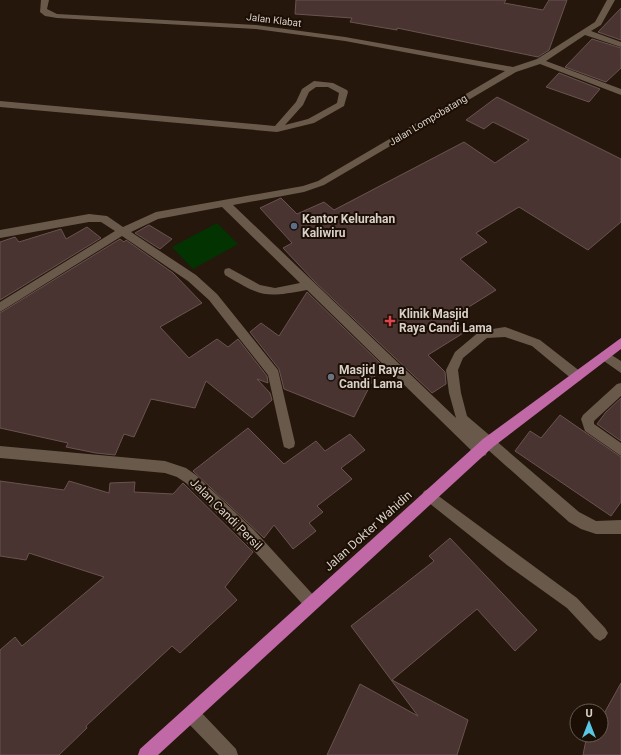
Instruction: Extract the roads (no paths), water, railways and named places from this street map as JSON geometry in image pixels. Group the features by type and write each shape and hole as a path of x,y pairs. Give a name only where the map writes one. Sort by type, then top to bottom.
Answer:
{"highway":[{"name":"Jalan Dokter Wahidin","path":"146,755 192,715 429,495 484,447 621,343"}],"street":[{"name":"Jalan Klabat","path":"45,0 43,10 48,14 57,16 256,27 353,40 513,70"},
{"name":"Jalan Lompobatang","path":"121,232 156,216 304,189 321,183 513,70 540,61 598,23 611,0"},
{"path":"585,32 621,45"},
{"path":"540,61 621,92"},
{"path":"0,104 277,129 296,127 310,123 341,104 344,92 330,85 314,84 305,91 300,102 277,129"},
{"path":"225,204 309,285 484,447 587,526 598,529 621,527"},
{"path":"0,234 97,217 103,218 121,232 192,278 213,297 274,373 289,443"},
{"path":"0,308 121,232"},
{"path":"229,272 257,290 275,292 309,285"},
{"path":"484,447 462,419 455,393 452,370 459,355 484,334 505,332 536,343 577,376"},
{"path":"605,356 621,368"},
{"path":"621,388 587,419 590,427 621,450"},
{"name":"Jalan Candi Persil","path":"0,452 165,468 181,472 191,479 249,535 311,604"},
{"path":"429,495 512,560 572,602 600,633"},
{"path":"192,715 230,755"}],"place":[{"name":"Kantor Kelurahan Kaliwiru","path":"294,226"},
{"name":"Klinik Masjid Raya Candi Lama","path":"390,321"},
{"name":"Masjid Raya Candi Lama","path":"331,377"}]}
